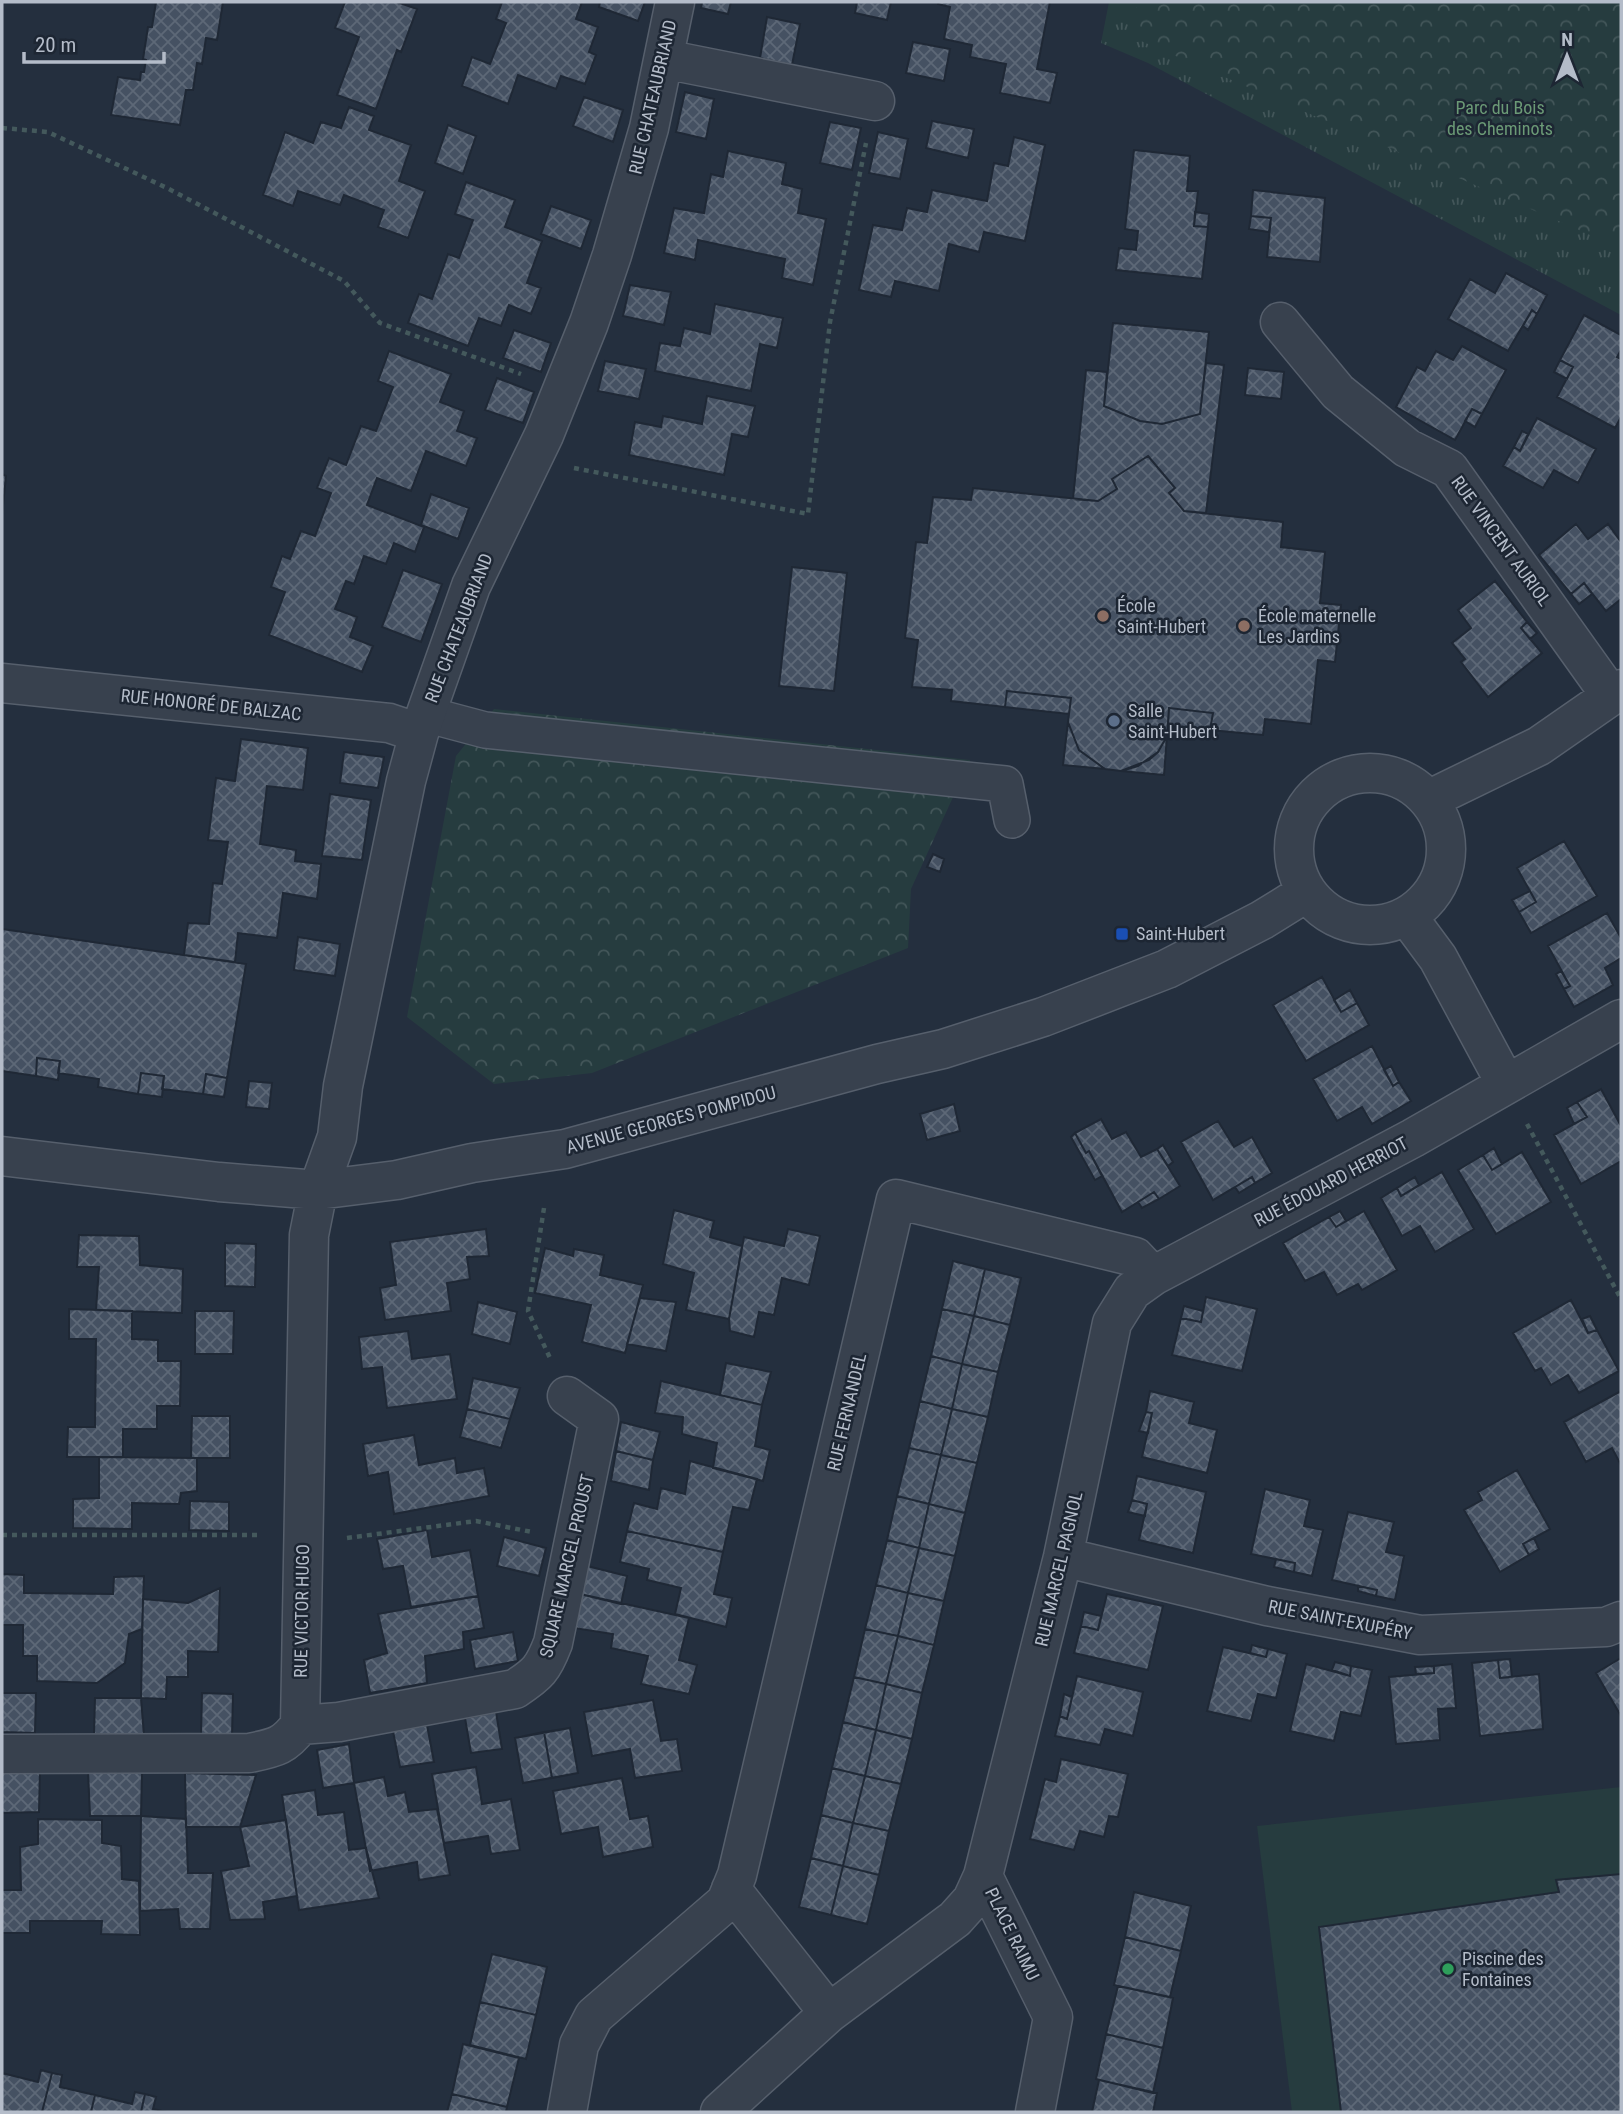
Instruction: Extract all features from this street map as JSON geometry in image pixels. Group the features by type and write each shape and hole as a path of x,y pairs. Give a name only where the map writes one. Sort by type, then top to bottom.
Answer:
{"street":[{"name":"RUE CHATEAUBRIAND","path":"318,1190 337,1137 344,1086 406,781 422,723 471,586 532,460 589,323 649,128 675,2"},
{"path":"664,59 875,101"},
{"name":"RUE VINCENT AURIOL","path":"1280,322 1338,393 1407,448 1449,469 1616,692"},
{"name":"RUE HONORÉ DE BALZAC","path":"2,683 389,723 422,723"},
{"path":"1428,800 1539,747 1616,692"},
{"path":"422,723 1005,784 1012,820"},
{"path":"1377,773 1399,778 1428,800 1439,817 1445,836 1446,857 1439,880 1426,900 1406,916 1385,923 1363,924 1342,920 1322,908 1307,892 1297,873 1293,853 1295,832 1303,813 1316,795 1334,781 1355,774 1377,773"},
{"name":"AVENUE GEORGES POMPIDOU","path":"2,1156 219,1182 318,1190 397,1180 472,1163 565,1149 877,1064 943,1049 1043,1017 1167,969 1262,920 1307,892"},
{"path":"1406,916 1438,958 1506,1084"},
{"name":"RUE ÉDOUARD HERRIOT","path":"1153,1276 1413,1138 1621,1019"},
{"name":"RUE VICTOR HUGO","path":"300,1725 309,1235 318,1190"},
{"name":"RUE FERNANDEL","path":"732,1889 896,1199 1135,1256 1153,1276"},
{"name":"RUE MARCEL PAGNOL","path":"983,1876 1063,1557 1112,1323 1132,1291 1153,1276"},
{"name":"SQUARE MARCEL PROUST","path":"300,1725 339,1722 515,1689 543,1668 553,1643 599,1419 567,1396"},
{"name":"RUE SAINT-EXUPÉRY","path":"1063,1557 1267,1606 1420,1635 1606,1627 1621,1622"},
{"path":"2,1754 249,1753 276,1747 289,1740 300,1725"},
{"name":"PLACE RAIMU","path":"720,2112 829,2013 955,1919 972,1900 983,1876"},
{"name":"PLACE RAIMU","path":"983,1876 1053,2017 1035,2112"},
{"path":"567,2112 579,2045 594,2016 726,1902 732,1889 829,2013"}],"path":[{"path":"532,460 808,514 830,322 875,101"},
{"path":"2,128 48,132 167,187 344,281 380,323 563,389"},
{"path":"1506,1084 1621,1299"},
{"path":"544,1208 528,1311 567,1396"}],"green space":[{"name":"Parc du Bois des Cheminots","path":"1109,2 1621,2 1621,315 1148,63 1101,43"},
{"name":"Parc du Bois des Cheminots","path":"1137,2 1621,2 1621,248 1134,38"},
{"path":"494,709 970,760 911,889 908,948 592,1073 494,1084 407,1017 456,756"},
{"name":"Piscine des Fontaines","path":"1621,1787 1621,2112 1292,2112 1257,1826"}],"building":[{"path":"156,2 223,2 217,40 206,38 202,64 197,63 193,90 186,90 180,125 111,115 118,77 140,80 141,72 144,72 146,60 143,59 148,27 152,27"},
{"path":"345,2 397,2 417,9 401,52 397,50 376,109 337,95 359,37 335,28"},
{"path":"502,2 582,2 576,19 598,27 589,52 596,55 585,84 561,76 556,89 518,75 508,104 462,86 472,57 490,64 506,23 496,19"},
{"path":"600,2 645,2 638,21 599,7"},
{"path":"702,2 731,2 728,14 701,8"},
{"path":"857,2 891,2 887,20 855,13"},
{"path":"938,2 1050,2 1037,69 1057,73 1050,103 1000,93 1006,64 970,57 972,45 944,39 950,7"},
{"path":"767,17 800,24 792,65 760,58"},
{"path":"913,42 950,49 944,81 906,73"},
{"path":"685,92 714,99 706,139 676,132"},
{"path":"584,97 623,110 613,142 573,126"},
{"path":"349,107 374,116 369,130 411,145 399,181 425,191 408,238 378,227 384,210 344,195 340,205 298,191 293,206 263,195 285,132 313,143 321,122 341,128"},
{"path":"932,121 974,129 968,158 926,148"},
{"path":"830,122 861,128 852,170 820,163"},
{"path":"448,125 476,136 463,174 435,163"},
{"path":"878,132 908,139 900,179 869,173"},
{"path":"1014,137 1045,145 1025,241 984,232 979,252 949,244 939,291 895,281 891,297 859,290 873,225 902,230 907,208 927,212 932,190 987,201 994,163 1008,166"},
{"path":"1134,150 1190,156 1187,191 1198,191 1194,226 1208,227 1202,279 1116,270 1119,248 1136,250 1138,231 1125,229"},
{"path":"728,151 786,163 782,184 802,189 798,213 826,219 813,285 782,278 785,259 698,240 695,260 664,253 674,208 704,213 711,174 723,177"},
{"path":"466,182 515,200 505,227 542,241 527,283 541,288 531,314 509,305 501,326 479,318 468,346 408,323 419,294 432,299 448,254 459,258 473,220 455,214"},
{"path":"1253,190 1325,198 1320,262 1267,257 1271,218 1251,216"},
{"path":"551,206 591,220 581,249 541,234"},
{"path":"1195,212 1209,214 1208,227 1194,226"},
{"path":"1251,216 1271,218 1269,232 1249,229"},
{"path":"1506,273 1547,295 1537,314 1532,310 1508,351 1448,319 1470,279 1495,293"},
{"path":"630,285 671,292 664,325 623,316"},
{"path":"715,304 783,318 777,348 760,344 751,391 655,371 660,343 680,346 684,328 710,334"},
{"path":"1532,310 1537,314 1528,330 1523,326"},
{"path":"1584,315 1621,335 1621,350 1617,357 1621,359 1621,417 1615,428 1557,397 1573,367 1560,360"},
{"path":"1113,323 1209,332 1200,414 1162,424 1140,421 1104,406"},
{"path":"514,330 551,343 541,372 503,358"},
{"path":"1462,346 1506,370 1482,414 1472,409 1455,440 1396,407 1417,367 1425,371 1436,351 1453,360"},
{"path":"389,351 451,374 440,402 464,411 457,431 477,438 466,466 426,451 411,491 377,478 367,505 424,527 415,552 394,543 386,564 364,556 354,584 346,581 335,609 357,617 350,637 373,646 362,672 269,635 285,592 271,587 282,556 290,559 301,531 315,536 331,493 317,488 329,458 346,465 361,426 376,431 393,387 378,381"},
{"path":"1560,360 1573,367 1567,379 1554,372"},
{"path":"605,361 646,369 639,399 598,391"},
{"path":"1206,363 1224,365 1206,513 1184,511 1169,493 1175,488 1148,456 1112,479 1117,489 1098,501 1073,499 1086,370 1107,372 1104,406 1140,421 1162,424 1200,414"},
{"path":"1248,368 1284,372 1281,399 1245,395"},
{"path":"497,378 534,392 523,423 485,410"},
{"path":"707,396 755,406 748,437 732,434 724,475 629,455 635,422 661,427 663,416 702,424"},
{"path":"1472,409 1482,414 1475,427 1465,421"},
{"path":"1537,418 1596,449 1578,483 1554,470 1543,488 1503,466 1514,447 1520,451"},
{"path":"1522,431 1528,434 1520,451 1514,447"},
{"path":"1148,456 1175,488 1169,493 1184,511 1283,522 1281,547 1325,552 1320,603 1341,605 1335,662 1318,660 1311,724 1265,719 1263,735 1210,730 1213,713 1169,708 1167,736 1158,752 1138,766 1121,771 1105,769 1079,750 1068,722 1071,698 1007,691 1005,707 951,701 952,690 912,687 918,640 905,638 916,542 927,543 933,497 971,500 973,488 1098,501 1117,489 1112,479"},
{"path":"2,474 6,476 2,515"},
{"path":"431,494 469,508 458,539 421,525"},
{"path":"1576,524 1588,539 1608,524 1621,542 1621,599 1606,611 1584,583 1571,594 1539,555"},
{"path":"792,567 847,573 834,691 779,686"},
{"path":"403,570 442,584 421,642 382,627"},
{"path":"1495,581 1527,622 1521,628 1542,653 1488,697 1461,662 1465,659 1452,643 1471,628 1458,610"},
{"path":"1584,583 1592,594 1579,604 1571,594"},
{"path":"1527,622 1537,633 1530,639 1521,628"},
{"path":"1007,691 1071,698 1069,714 1005,707"},
{"path":"1169,708 1213,713 1210,730 1168,726"},
{"path":"1068,722 1079,750 1105,769 1063,765"},
{"path":"1167,736 1164,775 1121,771 1149,760 1158,752"},
{"path":"241,739 308,748 303,790 267,786 260,844 296,850 295,861 321,864 317,899 283,893 277,938 238,933 235,962 184,955 188,923 209,924 213,883 222,884 228,842 208,840 216,778 235,781"},
{"path":"344,752 384,757 378,788 340,783"},
{"path":"330,794 371,800 362,860 322,856"},
{"path":"1564,841 1597,896 1531,933 1519,912 1536,902 1517,868"},
{"path":"933,854 944,859 940,872 927,867"},
{"path":"1530,891 1536,902 1519,912 1512,900"},
{"path":"1607,913 1621,938 1621,958 1605,968 1613,985 1574,1007 1564,989 1570,986 1548,946"},
{"path":"2,929 246,964 227,1078 206,1074 203,1094 162,1089 164,1076 141,1073 138,1094 98,1087 99,1079 58,1073 60,1061 37,1058 36,1076 2,1071"},
{"path":"298,937 340,944 335,976 294,970"},
{"path":"1561,971 1570,986 1564,989 1556,974"},
{"path":"1322,977 1341,1012 1357,1003 1369,1025 1306,1061 1273,1005"},
{"path":"1350,990 1357,1003 1341,1012 1334,1000"},
{"path":"1372,1046 1393,1086 1399,1082 1411,1101 1372,1124 1362,1107 1337,1121 1313,1079"},
{"path":"37,1058 60,1061 58,1080 36,1076"},
{"path":"1391,1066 1399,1082 1393,1086 1384,1070"},
{"path":"141,1073 164,1076 162,1097 138,1094"},
{"path":"206,1074 227,1078 224,1097 203,1094"},
{"path":"249,1081 272,1083 269,1109 246,1107"},
{"path":"1601,1089 1621,1126 1621,1161 1581,1184 1554,1135 1587,1117 1577,1102"},
{"path":"1577,1102 1587,1117 1574,1124 1567,1108"},
{"path":"954,1104 960,1131 927,1140 920,1114"},
{"path":"1101,1119 1112,1139 1126,1132 1141,1157 1157,1149 1180,1186 1159,1199 1154,1192 1122,1212 1089,1151 1086,1153 1075,1133"},
{"path":"1218,1121 1234,1147 1252,1137 1272,1173 1255,1183 1252,1177 1213,1200 1181,1142"},
{"path":"1075,1133 1086,1153 1089,1151 1102,1176 1095,1180 1071,1137"},
{"path":"1163,1145 1173,1162 1168,1166 1157,1149"},
{"path":"1494,1148 1502,1164 1492,1170 1483,1155"},
{"path":"1522,1152 1551,1202 1496,1234 1458,1170 1483,1155 1492,1170"},
{"path":"1442,1172 1474,1229 1435,1252 1420,1226 1402,1236 1381,1198 1397,1188 1401,1196"},
{"path":"1252,1177 1255,1183 1239,1193 1235,1187"},
{"path":"1415,1177 1419,1185 1401,1196 1397,1188"},
{"path":"1154,1192 1159,1199 1142,1208 1138,1202"},
{"path":"674,1210 714,1221 710,1237 742,1246 729,1319 686,1310 694,1273 663,1264"},
{"path":"1340,1211 1346,1221 1336,1227 1329,1217"},
{"path":"1364,1211 1397,1270 1362,1290 1358,1284 1337,1295 1324,1272 1305,1281 1283,1243 1329,1217 1336,1227"},
{"path":"486,1229 489,1256 467,1257 470,1279 447,1283 451,1311 385,1320 380,1288 396,1285 390,1242"},
{"path":"788,1229 820,1236 809,1285 782,1278 774,1315 759,1312 754,1337 730,1331 729,1319 744,1237 784,1246"},
{"path":"79,1235 139,1236 140,1265 183,1269 182,1313 96,1310 99,1267 77,1267"},
{"path":"225,1243 256,1244 255,1287 225,1286"},
{"path":"545,1248 573,1256 574,1249 604,1255 600,1275 643,1285 625,1353 582,1342 591,1305 535,1293"},
{"path":"953,1261 985,1269 974,1316 942,1309"},
{"path":"985,1269 1021,1278 1010,1325 974,1316"},
{"path":"1206,1297 1257,1309 1242,1371 1172,1355 1181,1318 1201,1322"},
{"path":"640,1298 676,1302 666,1351 627,1344"},
{"path":"1571,1300 1588,1333 1597,1330 1619,1371 1579,1393 1568,1375 1551,1385 1541,1368 1535,1371 1513,1333"},
{"path":"478,1302 517,1312 510,1344 472,1334"},
{"path":"1184,1306 1203,1311 1201,1322 1181,1318"},
{"path":"69,1309 132,1311 132,1339 158,1340 158,1361 181,1361 180,1406 157,1406 157,1429 123,1429 123,1457 67,1457 68,1427 95,1427 96,1339 69,1339"},
{"path":"942,1309 974,1316 962,1364 931,1356"},
{"path":"195,1311 234,1311 233,1354 195,1354"},
{"path":"974,1316 1010,1325 998,1372 962,1364"},
{"path":"1590,1316 1597,1330 1588,1333 1582,1319"},
{"path":"408,1331 412,1359 450,1354 457,1399 387,1408 382,1367 362,1369 359,1337"},
{"path":"931,1356 962,1364 952,1409 920,1401"},
{"path":"726,1363 771,1372 762,1405 720,1395"},
{"path":"962,1364 998,1372 988,1417 952,1409"},
{"path":"473,1378 520,1388 510,1419 467,1409"},
{"path":"661,1381 762,1405 755,1446 770,1450 763,1481 713,1468 717,1443 682,1434 683,1417 655,1413"},
{"path":"1150,1391 1194,1402 1189,1423 1217,1430 1207,1473 1142,1457 1152,1413 1146,1412"},
{"path":"1621,1391 1621,1465 1612,1448 1586,1462 1564,1422"},
{"path":"920,1401 952,1409 941,1455 909,1448"},
{"path":"467,1409 510,1419 501,1448 460,1437"},
{"path":"952,1409 988,1417 977,1463 941,1455"},
{"path":"1146,1412 1152,1413 1148,1433 1139,1431"},
{"path":"192,1416 230,1416 230,1458 191,1458"},
{"path":"621,1422 660,1432 653,1460 616,1451"},
{"path":"414,1435 419,1465 455,1458 457,1473 484,1468 489,1496 394,1514 388,1472 368,1476 363,1444"},
{"path":"909,1448 941,1455 929,1504 897,1496"},
{"path":"616,1451 653,1460 649,1490 611,1481"},
{"path":"941,1455 977,1463 965,1513 929,1504"},
{"path":"99,1457 197,1458 197,1491 181,1493 179,1504 132,1503 132,1529 73,1528 73,1499 99,1498"},
{"path":"690,1461 757,1479 749,1510 733,1507 723,1552 627,1531 634,1503 657,1509 661,1488 685,1494"},
{"path":"1517,1470 1550,1529 1523,1544 1529,1555 1500,1572 1464,1510 1482,1500 1478,1492"},
{"path":"1137,1476 1206,1492 1193,1553 1139,1540 1147,1504 1132,1500"},
{"path":"1265,1489 1310,1500 1304,1526 1323,1530 1312,1576 1294,1572 1295,1563 1251,1554"},
{"path":"897,1496 929,1504 919,1548 887,1540"},
{"path":"1132,1500 1147,1504 1145,1516 1128,1512"},
{"path":"190,1501 229,1502 229,1531 189,1530"},
{"path":"929,1504 965,1513 955,1556 919,1548"},
{"path":"1348,1512 1394,1522 1386,1552 1404,1556 1395,1600 1376,1596 1377,1590 1332,1580"},
{"path":"427,1530 432,1557 470,1550 478,1596 411,1607 403,1566 383,1569 377,1539"},
{"path":"627,1531 723,1552 714,1594 732,1598 726,1627 675,1614 681,1588 647,1580 649,1569 620,1562"},
{"path":"504,1537 546,1548 539,1576 497,1566"},
{"path":"1534,1538 1539,1549 1529,1555 1523,1544"},
{"path":"887,1540 919,1548 908,1593 876,1585"},
{"path":"919,1548 955,1556 944,1601 908,1593"},
{"path":"1276,1559 1295,1563 1294,1572 1274,1567"},
{"path":"587,1566 627,1576 621,1604 580,1594"},
{"path":"2,1574 24,1575 24,1593 113,1594 114,1577 144,1576 142,1629 129,1634 125,1663 97,1683 37,1681 37,1656 23,1656 23,1625 2,1625"},
{"path":"876,1585 908,1593 898,1636 865,1629"},
{"path":"1358,1586 1377,1590 1376,1596 1358,1591"},
{"path":"220,1588 218,1652 188,1651 188,1677 167,1677 166,1699 141,1698 143,1599 188,1603"},
{"path":"908,1593 944,1601 934,1645 898,1636"},
{"path":"580,1594 689,1618 679,1660 697,1665 689,1694 641,1684 648,1656 611,1648 613,1634 574,1628"},
{"path":"1107,1594 1163,1606 1148,1670 1074,1653 1081,1626 1098,1630"},
{"path":"478,1596 484,1628 463,1632 464,1649 425,1656 427,1683 370,1693 364,1660 387,1653 378,1614"},
{"path":"1084,1612 1101,1616 1098,1630 1081,1626"},
{"path":"865,1629 898,1636 886,1684 854,1677"},
{"path":"513,1632 518,1661 475,1669 470,1640"},
{"path":"898,1636 934,1645 922,1693 886,1684"},
{"path":"1252,1645 1268,1649 1266,1657 1250,1653"},
{"path":"1223,1647 1266,1657 1268,1649 1287,1654 1276,1698 1258,1694 1251,1721 1207,1711"},
{"path":"1621,1658 1621,1716 1596,1673"},
{"path":"1510,1659 1512,1677 1500,1678 1498,1660"},
{"path":"1498,1660 1500,1678 1539,1674 1543,1729 1480,1736 1472,1663"},
{"path":"1335,1662 1351,1666 1350,1676 1332,1670"},
{"path":"1306,1664 1350,1676 1351,1666 1372,1670 1361,1716 1341,1712 1334,1741 1290,1731"},
{"path":"1452,1664 1456,1708 1438,1709 1440,1740 1396,1744 1389,1677 1434,1673 1434,1666"},
{"path":"1434,1666 1434,1673 1416,1674 1415,1667"},
{"path":"1077,1676 1143,1692 1133,1736 1105,1729 1100,1745 1055,1736 1060,1716 1067,1719"},
{"path":"854,1677 886,1684 876,1730 843,1722"},
{"path":"886,1684 922,1693 912,1739 876,1730"},
{"path":"2,1693 36,1693 35,1733 2,1732"},
{"path":"202,1693 233,1694 232,1736 201,1736"},
{"path":"1064,1694 1072,1697 1067,1719 1060,1716"},
{"path":"95,1698 141,1698 144,1736 94,1734"},
{"path":"653,1700 661,1741 677,1739 682,1771 635,1778 630,1749 592,1756 584,1712"},
{"path":"496,1712 502,1749 471,1753 465,1718"},
{"path":"843,1722 876,1730 865,1776 832,1768"},
{"path":"427,1725 434,1762 400,1767 393,1731"},
{"path":"570,1728 578,1773 523,1783 515,1738"},
{"path":"570,1728 578,1773 552,1778 544,1732"},
{"path":"876,1730 912,1739 901,1784 865,1776"},
{"path":"544,1732 552,1778 523,1783 515,1738"},
{"path":"349,1744 354,1783 323,1788 317,1750"},
{"path":"1061,1759 1128,1774 1118,1817 1109,1816 1104,1837 1080,1831 1074,1850 1030,1839 1045,1779 1056,1782"},
{"path":"476,1767 482,1804 511,1799 520,1850 491,1854 488,1836 444,1843 432,1774"},
{"path":"832,1768 865,1776 853,1823 821,1815"},
{"path":"2,1769 40,1769 39,1812 2,1813"},
{"path":"88,1771 142,1772 141,1816 90,1816"},
{"path":"185,1773 256,1775 240,1827 186,1827"},
{"path":"865,1776 901,1784 889,1831 853,1823"},
{"path":"384,1777 388,1796 405,1792 409,1812 437,1809 450,1875 419,1880 417,1862 370,1871 354,1783"},
{"path":"622,1778 630,1819 648,1816 653,1847 603,1857 598,1827 561,1834 553,1791"},
{"path":"315,1790 318,1815 344,1812 349,1850 366,1848 379,1898 299,1910 282,1795"},
{"path":"821,1815 853,1823 843,1866 811,1858"},
{"path":"141,1816 186,1819 188,1873 213,1873 210,1929 180,1929 178,1909 140,1911"},
{"path":"38,1819 102,1820 102,1843 121,1846 122,1879 139,1881 140,1935 101,1934 102,1921 30,1921 30,1933 2,1933 2,1890 21,1890 20,1847 38,1844"},
{"path":"286,1820 297,1896 263,1902 265,1919 230,1920 221,1871 249,1866 240,1827"},
{"path":"853,1823 889,1831 879,1875 843,1866"},
{"path":"811,1858 843,1866 831,1915 799,1907"},
{"path":"843,1866 879,1875 867,1924 831,1915"},
{"path":"1621,1874 1621,2112 1341,2112 1319,1927 1559,1892 1556,1880"},
{"path":"1134,1892 1191,1906 1181,1951 1125,1937"},
{"path":"1125,1937 1181,1951 1170,1997 1114,1985"},
{"path":"492,1954 547,1967 536,2015 480,2002"},
{"path":"1118,1986 1173,1998 1163,2048 1106,2034"},
{"path":"480,2002 536,2015 526,2059 470,2045"},
{"path":"1106,2034 1163,2048 1153,2093 1096,2079"},
{"path":"463,2044 519,2058 507,2107 452,2094"},
{"path":"41,2070 52,2073 42,2112 2,2112 2,2073 38,2082"},
{"path":"52,2073 62,2075 60,2087 95,2095 91,2112 42,2112"},
{"path":"1099,2080 1157,2093 1153,2112 1092,2112"},
{"path":"135,2092 145,2094 141,2112 91,2112 95,2095 132,2104"},
{"path":"145,2094 156,2097 153,2109 167,2112 141,2112"},
{"path":"452,2094 507,2107 506,2112 447,2112"}],"place":[{"name":"École Saint-Hubert","path":"1103,616"},
{"name":"École maternelle Les Jardins","path":"1244,626"},
{"name":"Salle Saint-Hubert","path":"1114,721"},
{"name":"Saint-Hubert","path":"1122,934"},
{"name":"Piscine des Fontaines","path":"1448,1969"}]}
